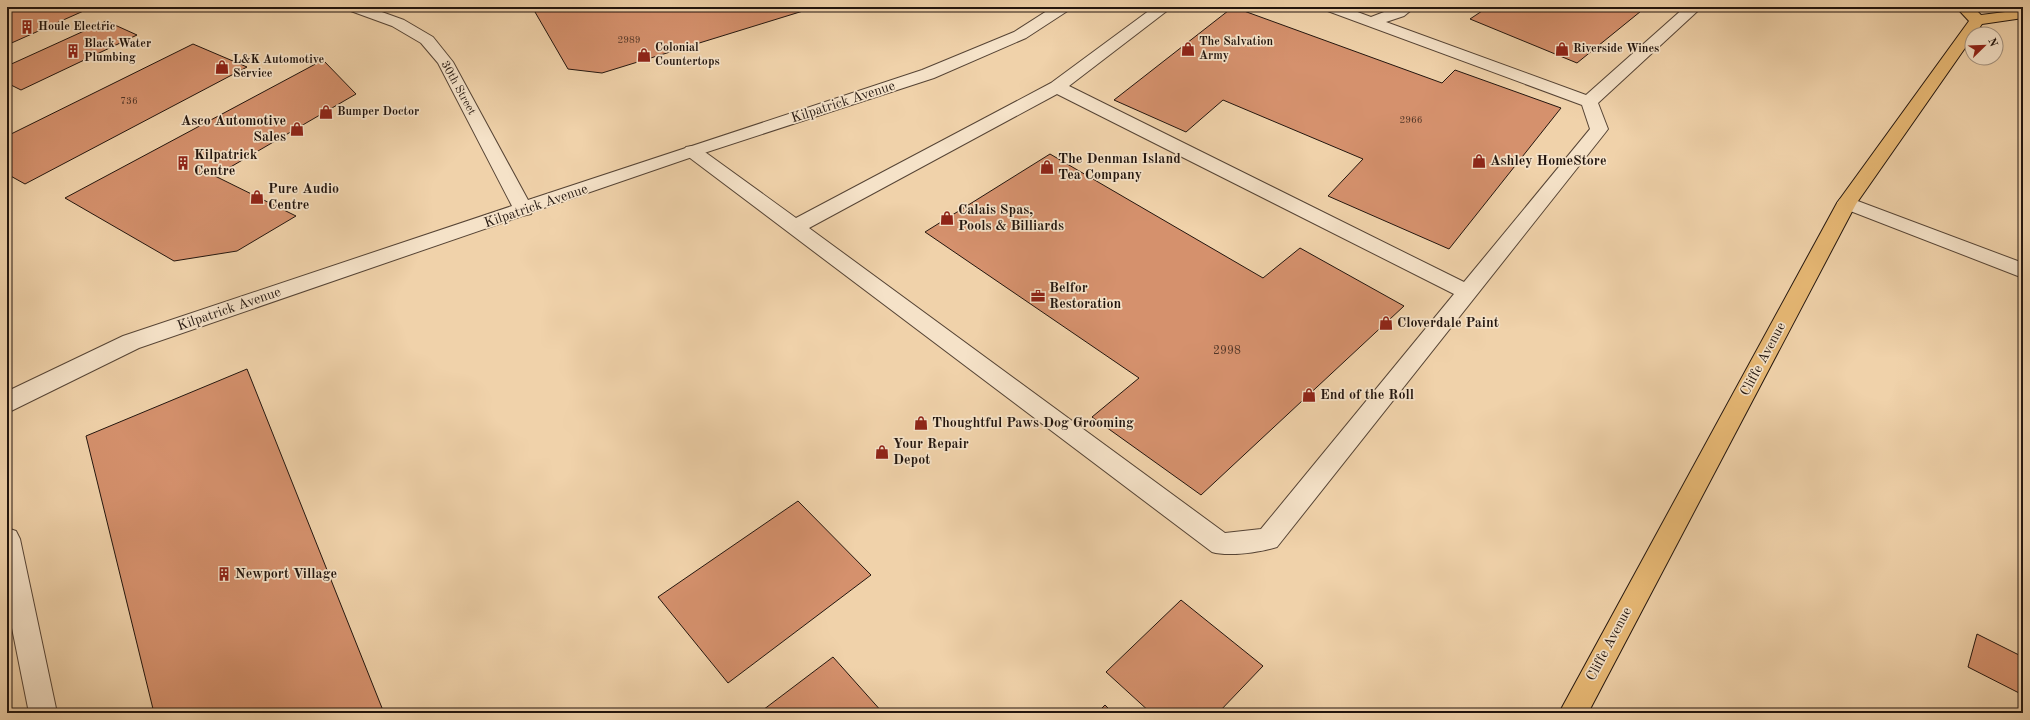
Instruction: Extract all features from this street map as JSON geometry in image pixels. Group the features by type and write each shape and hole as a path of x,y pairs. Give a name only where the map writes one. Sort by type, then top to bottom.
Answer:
{"main road":[{"name":"Cliffe Avenue","path":"1573,713 1847,202 1970,13 2018,15 2023,8"}],"street":[{"name":"30th Street","path":"353,7 398,23 426,40 445,62 524,210"},
{"name":"Kilpatrick Avenue","path":"7,404 18,396 131,342 692,152 928,74 1020,35 1064,7"},
{"path":"795,227 1057,87 1164,7"},
{"path":"692,152 1221,544 1268,539 1599,129 1589,102 1330,7"},
{"path":"1371,22 1399,13 1407,7"},
{"path":"1589,102 1694,7"},
{"path":"1057,87 1468,292"},
{"path":"1847,202 2023,271"},
{"path":"7,539 43,713"}],"building":[{"name":"Houle Electric","path":"7,7 83,7 88,9 7,45"},
{"path":"541,7 816,7 602,73 568,69 535,12"},
{"path":"1233,7 1442,83 1455,70 1561,108 1449,249 1328,196 1363,159 1223,100 1186,132 1114,100"},
{"path":"1488,7 1646,7 1577,63 1470,19"},
{"name":"Black Water Plumbing","path":"106,21 137,35 21,90 7,83 7,66"},
{"path":"193,44 247,67 25,184 7,174 7,136"},
{"name":"Kilpatrick Centre","path":"323,60 356,94 215,176 296,216 237,251 174,261 65,198"},
{"path":"1050,154 1263,278 1300,248 1404,306 1201,495 1092,417 1139,378 925,232"},
{"name":"Newport Village","path":"247,369 384,713 154,713 86,436"},
{"path":"798,501 871,575 728,683 658,597"},
{"path":"1181,600 1263,666 1218,713 1151,713 1106,672"},
{"path":"1977,634 2023,657 2023,695 1968,667"},
{"path":"833,657 883,713 759,713"},
{"path":"1105,705 1113,713 1097,713"}],"place":[{"name":"Houle Electric","path":"27,27"},
{"name":"The Salvation Army","path":"1188,49"},
{"name":"Riverside Wines","path":"1562,49"},
{"name":"Black Water Plumbing","path":"73,51"},
{"name":"Colonial Countertops","path":"644,55"},
{"name":"L&K Automotive Service","path":"222,67"},
{"name":"Bumper Doctor","path":"326,112"},
{"name":"Asco Automotive Sales","path":"297,129"},
{"name":"Ashley HomeStore","path":"1479,161"},
{"name":"Kilpatrick Centre","path":"183,163"},
{"name":"The Denman Island Tea Company","path":"1047,167"},
{"name":"Pure Audio Centre","path":"257,197"},
{"name":"Calais Spas, Pools & Billiards","path":"947,218"},
{"name":"Belfor Restoration","path":"1038,296"},
{"name":"Cloverdale Paint","path":"1386,323"},
{"name":"End of the Roll","path":"1309,395"},
{"name":"Thoughtful Paws Dog Grooming","path":"921,423"},
{"name":"Your Repair Depot","path":"882,452"},
{"name":"Newport Village","path":"224,574"}]}
